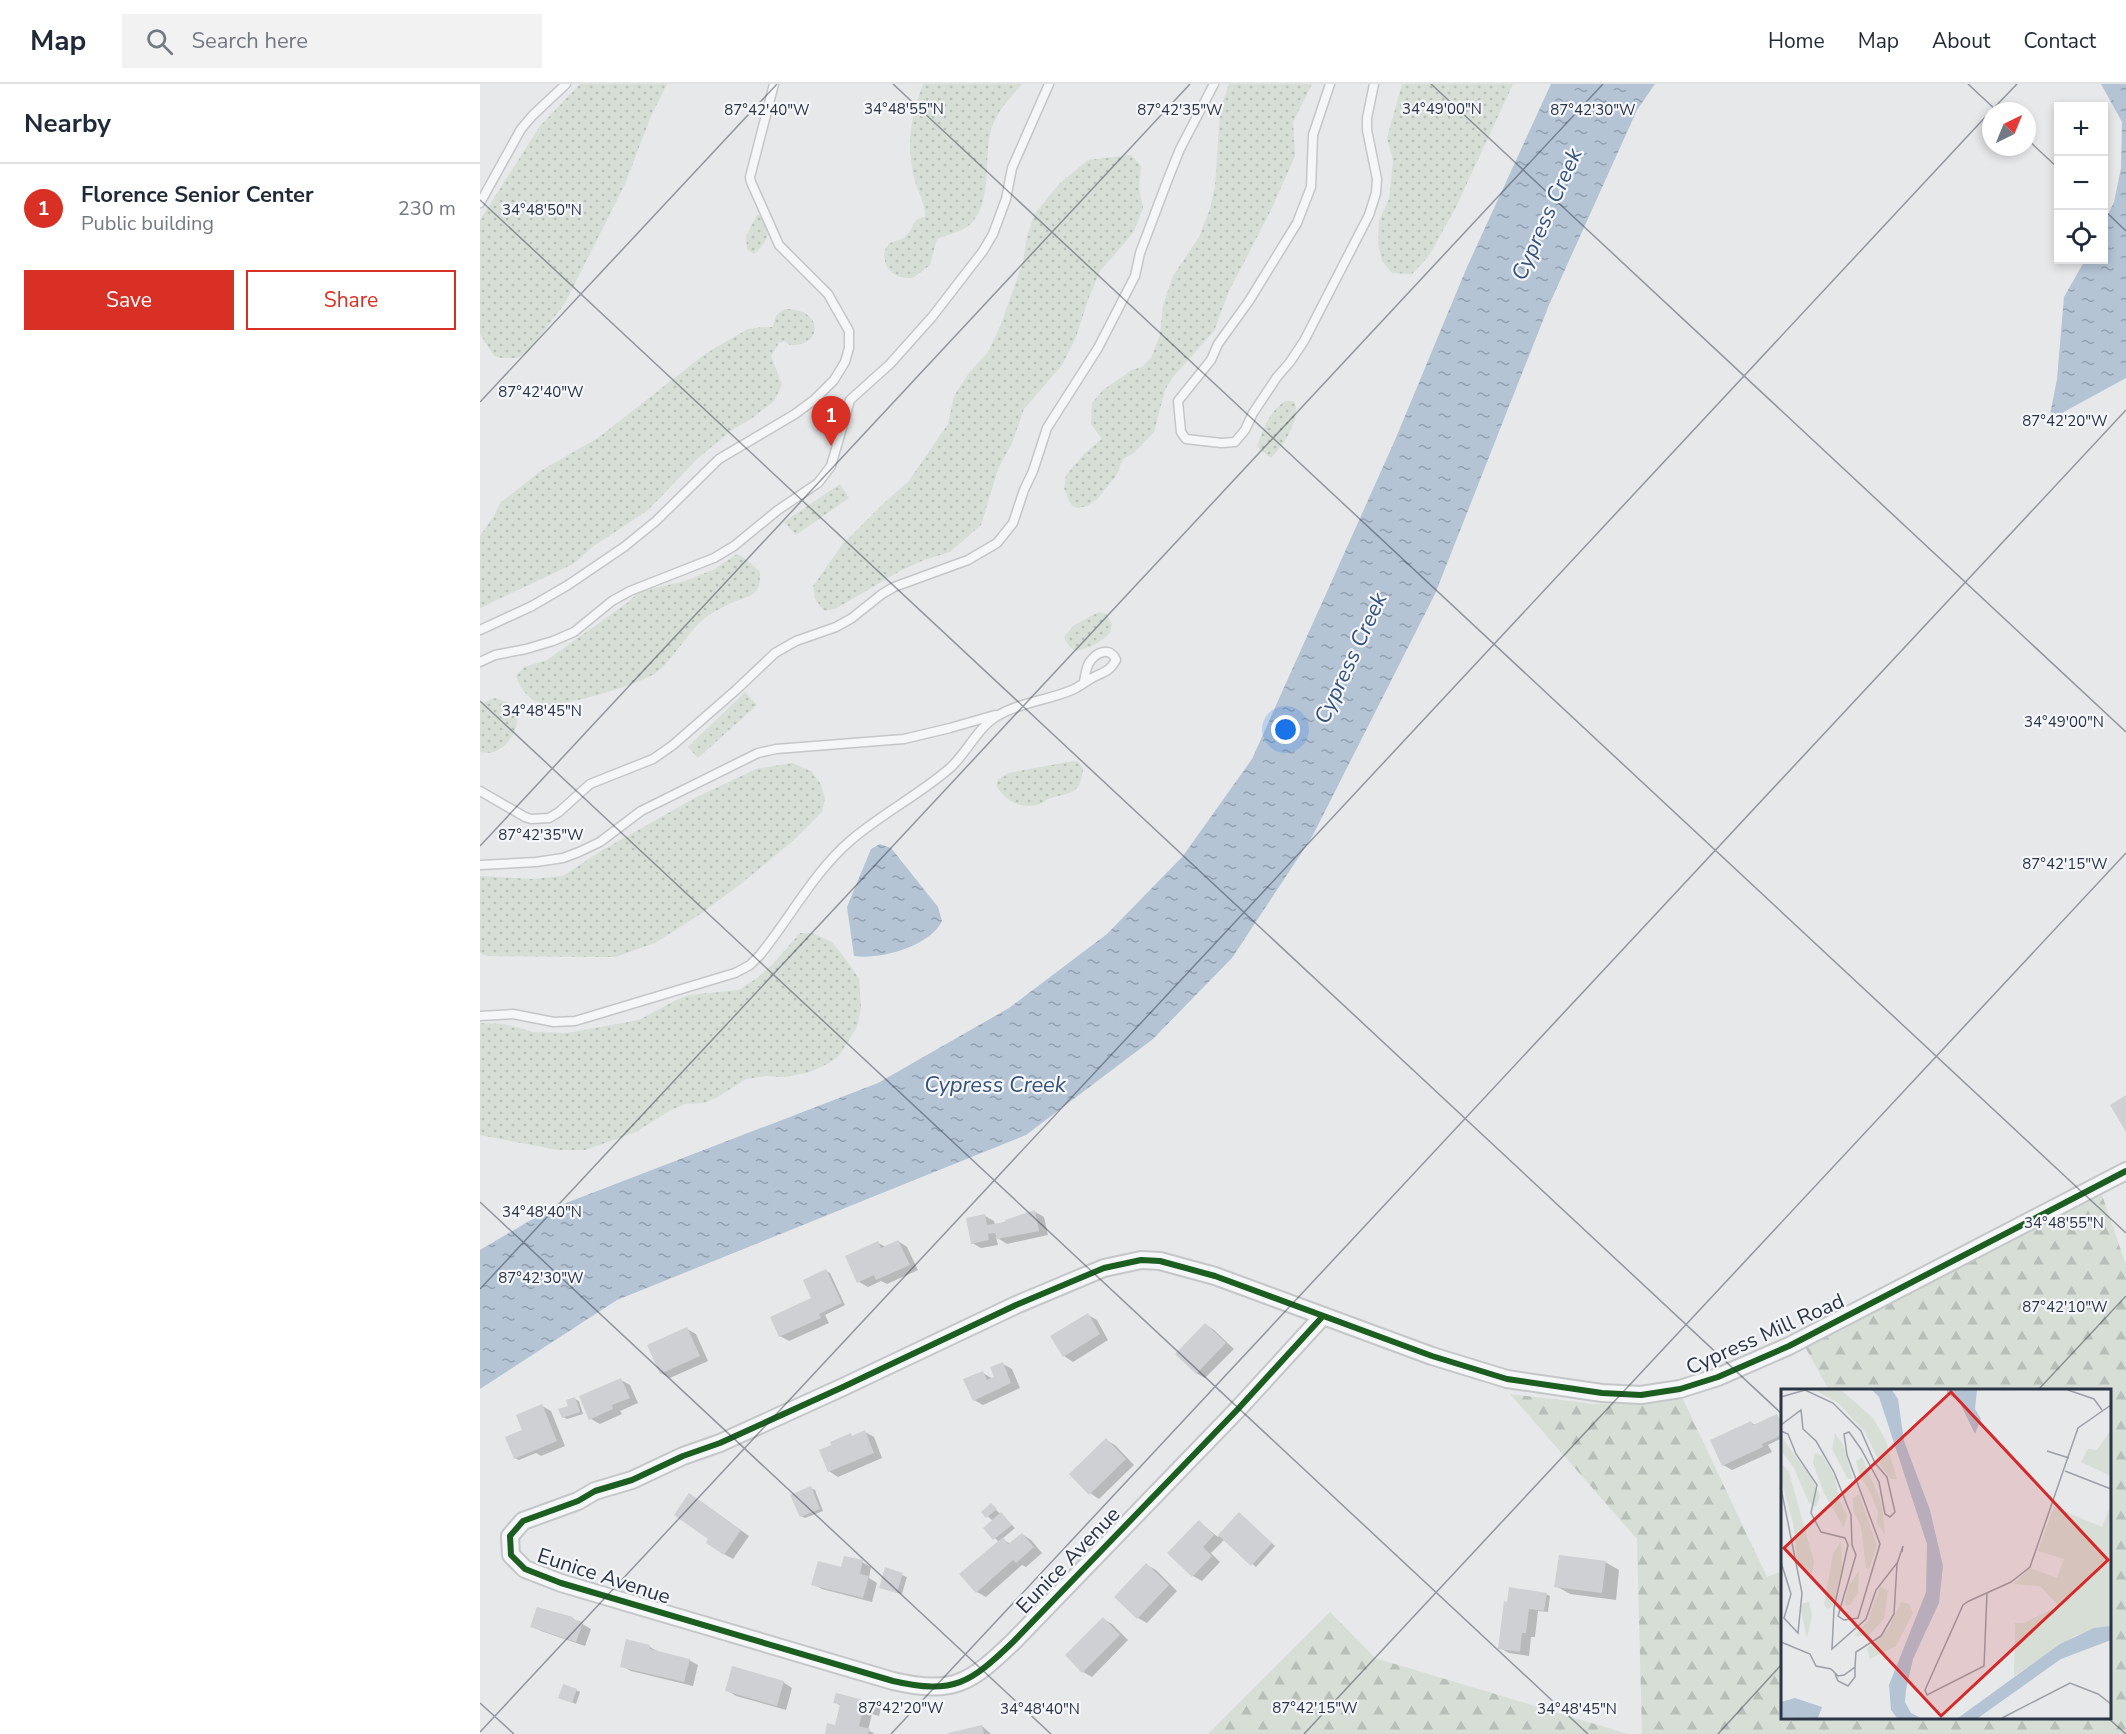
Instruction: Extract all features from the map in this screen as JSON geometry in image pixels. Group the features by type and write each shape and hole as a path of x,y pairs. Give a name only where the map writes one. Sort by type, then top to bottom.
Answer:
{"street":[{"name":"Cypress Mill Road","path":"1323,1316 1432,1356 1507,1379 1602,1393 1641,1395 1680,1389 1718,1377 1824,1329 2126,1171"},
{"name":"Eunice Avenue","path":"1141,1260 1160,1261 1215,1276 1323,1316 1238,1409 1012,1642 984,1669 968,1680 950,1686 931,1688 893,1681 561,1584 525,1569 511,1556 510,1536 523,1521 578,1501 595,1491 632,1480 684,1456 720,1443 843,1388 1016,1305 1104,1268 1141,1260"}],"lane":[{"path":"480,203 521,129 566,84"},
{"path":"480,630 541,601 624,547 656,521 719,459 795,414 814,400 834,380 845,362 849,348 849,331 844,319 820,286 779,245 751,183 750,177 774,84"},
{"path":"480,662 495,655 553,641 574,632 612,601 630,591 714,558 734,546 778,510 818,483 831,466 850,400 890,364 932,317 983,251 993,234 1006,199 1012,168 1049,84"},
{"path":"480,791 525,817 549,818 590,784 653,759 673,745 775,653 796,641 836,627 894,587 968,560 997,543 1013,523 1047,428 1098,348 1135,276 1140,253 1180,149 1214,84"},
{"path":"1330,84 1313,135 1311,187 1307,200 1297,223 1249,301 1218,344 1210,360 1179,401 1181,432 1186,439 1221,443 1235,442 1245,430 1253,413 1277,377 1290,362 1318,316 1373,204 1377,172 1368,141 1366,118 1374,84"},
{"path":"480,865 536,862 563,858 579,852 600,842 641,811 758,753 776,749 904,739 1001,713 1073,689 1084,682"},
{"path":"480,1016 513,1014 554,1022 575,1021 728,976 750,965 823,871 849,842 949,769 986,725 1001,713"}],"green space":[{"path":"580,84 667,84 651,116 625,184 565,303 527,353 517,358 494,356 480,334 480,220 540,126"},
{"path":"923,84 1022,84 1003,107 992,127 988,145 984,196 975,219 964,229 937,239 930,265 913,278 906,278 891,272 884,256 889,244 904,238 918,219 925,217 910,155 915,109"},
{"path":"1229,84 1312,84 1293,122 1295,156 1270,212 1229,291 1214,331 1173,377 1165,390 1154,432 1134,453 1123,459 1116,476 1098,498 1087,506 1074,507 1064,488 1066,475 1084,454 1102,439 1091,424 1092,403 1103,390 1132,370 1142,367 1151,358 1160,335 1163,305 1173,276 1199,237 1210,209 1215,186 1220,110"},
{"path":"1402,84 1513,84 1455,209 1428,257 1412,274 1392,273 1382,261 1378,244 1379,221 1389,199 1393,160 1387,138"},
{"path":"1131,155 1141,166 1139,188 1143,208 1133,233 1100,271 1076,337 1062,365 1024,409 1012,443 998,469 981,525 950,552 900,571 835,609 824,611 815,599 813,586 842,545 908,482 948,424 954,396 969,373 988,352 1000,327 1023,262 1027,236 1035,213 1061,182 1088,160"},
{"path":"757,215 765,217 768,233 765,242 754,254 747,249 746,236"},
{"path":"784,309 807,314 813,320 815,327 809,340 801,344 790,345 784,341 779,343 771,356 782,385 774,401 751,419 733,429 697,459 648,510 591,548 573,564 480,608 480,536 500,503 542,470 598,438 705,354 748,329 773,327 776,316"},
{"path":"1285,401 1294,401 1296,416 1286,439 1271,458 1257,447 1264,427 1279,405"},
{"path":"840,484 849,498 796,535 784,522"},
{"path":"737,554 760,572 756,592 709,615 671,658 649,677 601,694 552,704 543,704 534,700 520,685 516,676 524,667 547,660 639,592 685,581 713,570"},
{"path":"1099,612 1106,614 1112,624 1110,633 1094,645 1075,651 1064,637 1074,625"},
{"path":"745,692 757,705 698,758 688,747"},
{"path":"494,698 507,702 516,710 516,726 503,747 488,753 480,752 480,704"},
{"path":"1078,762 1083,769 1082,778 1076,789 1040,804 1026,806 1014,803 1004,796 996,785 998,780 1008,773"},
{"path":"792,763 811,771 820,783 825,798 822,812 794,840 738,886 655,943 615,957 487,956 480,953 480,876 533,879 563,876 601,851 693,799 756,769"},
{"path":"800,933 812,933 832,942 859,979 861,1008 857,1027 839,1056 829,1063 810,1072 785,1077 765,1076 746,1079 716,1098 704,1103 685,1104 636,1132 585,1150 558,1150 480,1135 480,1023 504,1024 533,1032 567,1033 639,1020 689,995 739,990 773,964"},
{"path":"2102,1195 2126,1265 2126,1734 1642,1734 1637,1539 1510,1394 1594,1404 1654,1403 1681,1395 1767,1577 1781,1571 1781,1719 2111,1719 2111,1389 1828,1389 1804,1345"},
{"path":"1330,1612 1375,1658 1628,1734 1208,1734"}],"water":[{"name":"Cypress Creek","path":"1551,84 1655,84 1637,110 1549,305 1435,594 1312,837 1232,958 1153,1039 1026,1135 617,1300 480,1389 480,1250 548,1210 878,1083 1009,1008 1107,934 1183,856 1252,759 1395,440 1467,267"},
{"path":"2101,84 2126,84 2126,378 2049,420 2057,379 2064,297 2083,264 2108,264 2108,215 2114,202 2121,168 2122,122"},
{"path":"880,844 891,848 938,907 942,921 927,938 904,949 877,956 854,956 847,907 871,849"}],"building":[{"path":"2126,1095 2126,1132 2110,1105"},
{"path":"1035,1210 1039,1231 997,1239 995,1233 988,1234 989,1240 971,1244 966,1218 985,1214 987,1225 1006,1222 1005,1220"},
{"path":"898,1240 910,1265 876,1280 874,1275 857,1283 845,1256 878,1241 881,1248"},
{"path":"826,1269 842,1303 819,1314 821,1318 779,1337 770,1317 811,1298 803,1280"},
{"path":"1088,1313 1100,1334 1063,1357 1050,1336"},
{"path":"1205,1323 1226,1343 1196,1374 1175,1354"},
{"path":"687,1327 700,1356 660,1374 647,1345"},
{"path":"1003,1362 1011,1383 973,1401 963,1379 983,1371 987,1380 994,1377 990,1367"},
{"path":"621,1378 630,1398 612,1405 613,1409 589,1420 579,1396"},
{"path":"575,1397 580,1412 562,1418 558,1409 568,1406 566,1400"},
{"path":"542,1404 557,1441 514,1459 505,1437 522,1430 516,1415"},
{"path":"1777,1414 1781,1423 1781,1435 1762,1444 1763,1447 1722,1466 1710,1440 1751,1421 1753,1425"},
{"path":"865,1430 874,1453 828,1472 819,1450 831,1445 830,1442"},
{"path":"1106,1438 1126,1459 1089,1495 1069,1474"},
{"path":"811,1486 820,1509 800,1517 790,1495"},
{"path":"689,1493 741,1530 724,1555 706,1543 708,1539 674,1515"},
{"path":"991,1503 997,1509 986,1518 981,1512"},
{"path":"1001,1512 1012,1525 993,1540 983,1528"},
{"path":"1239,1512 1272,1543 1251,1566 1218,1535"},
{"path":"1199,1520 1214,1535 1203,1547 1212,1556 1192,1577 1167,1553"},
{"path":"1022,1533 1034,1547 1016,1563 1013,1560 976,1593 959,1574 1003,1537 1008,1544"},
{"path":"1559,1555 1606,1561 1602,1593 1554,1587"},
{"path":"844,1556 863,1560 860,1574 869,1576 863,1598 811,1585 818,1561 841,1567"},
{"path":"1146,1563 1169,1585 1137,1619 1114,1597"},
{"path":"885,1567 903,1573 897,1593 879,1588"},
{"path":"1509,1587 1547,1593 1544,1611 1529,1609 1526,1633 1522,1633 1520,1652 1498,1649 1504,1601 1507,1602"},
{"path":"537,1607 583,1622 576,1642 530,1627"},
{"path":"1103,1617 1120,1635 1082,1673 1065,1655"},
{"path":"626,1639 650,1645 650,1649 690,1659 684,1682 620,1667"},
{"path":"732,1666 784,1681 777,1706 725,1691"},
{"path":"563,1684 577,1689 572,1703 558,1698"},
{"path":"836,1693 872,1702 870,1712 863,1710 859,1726 870,1729 868,1734 825,1734 827,1723 835,1725 840,1704 833,1703"},
{"path":"982,1725 984,1734 948,1734 948,1733"}],"cycle path":[{"path":"1323,1316 1238,1409 1013,1642 985,1667 960,1682 931,1687 893,1681 561,1583 525,1569 511,1555 510,1536 523,1521 578,1501 595,1491 632,1480 683,1456 720,1443 1016,1305 1104,1268 1141,1260 1160,1261 1215,1276 1432,1356 1507,1379 1602,1393 1641,1395 1680,1389 1718,1377 1789,1346 2126,1171"}],"place":[{"name":"Florence Senior Center","path":"831,446"}]}
